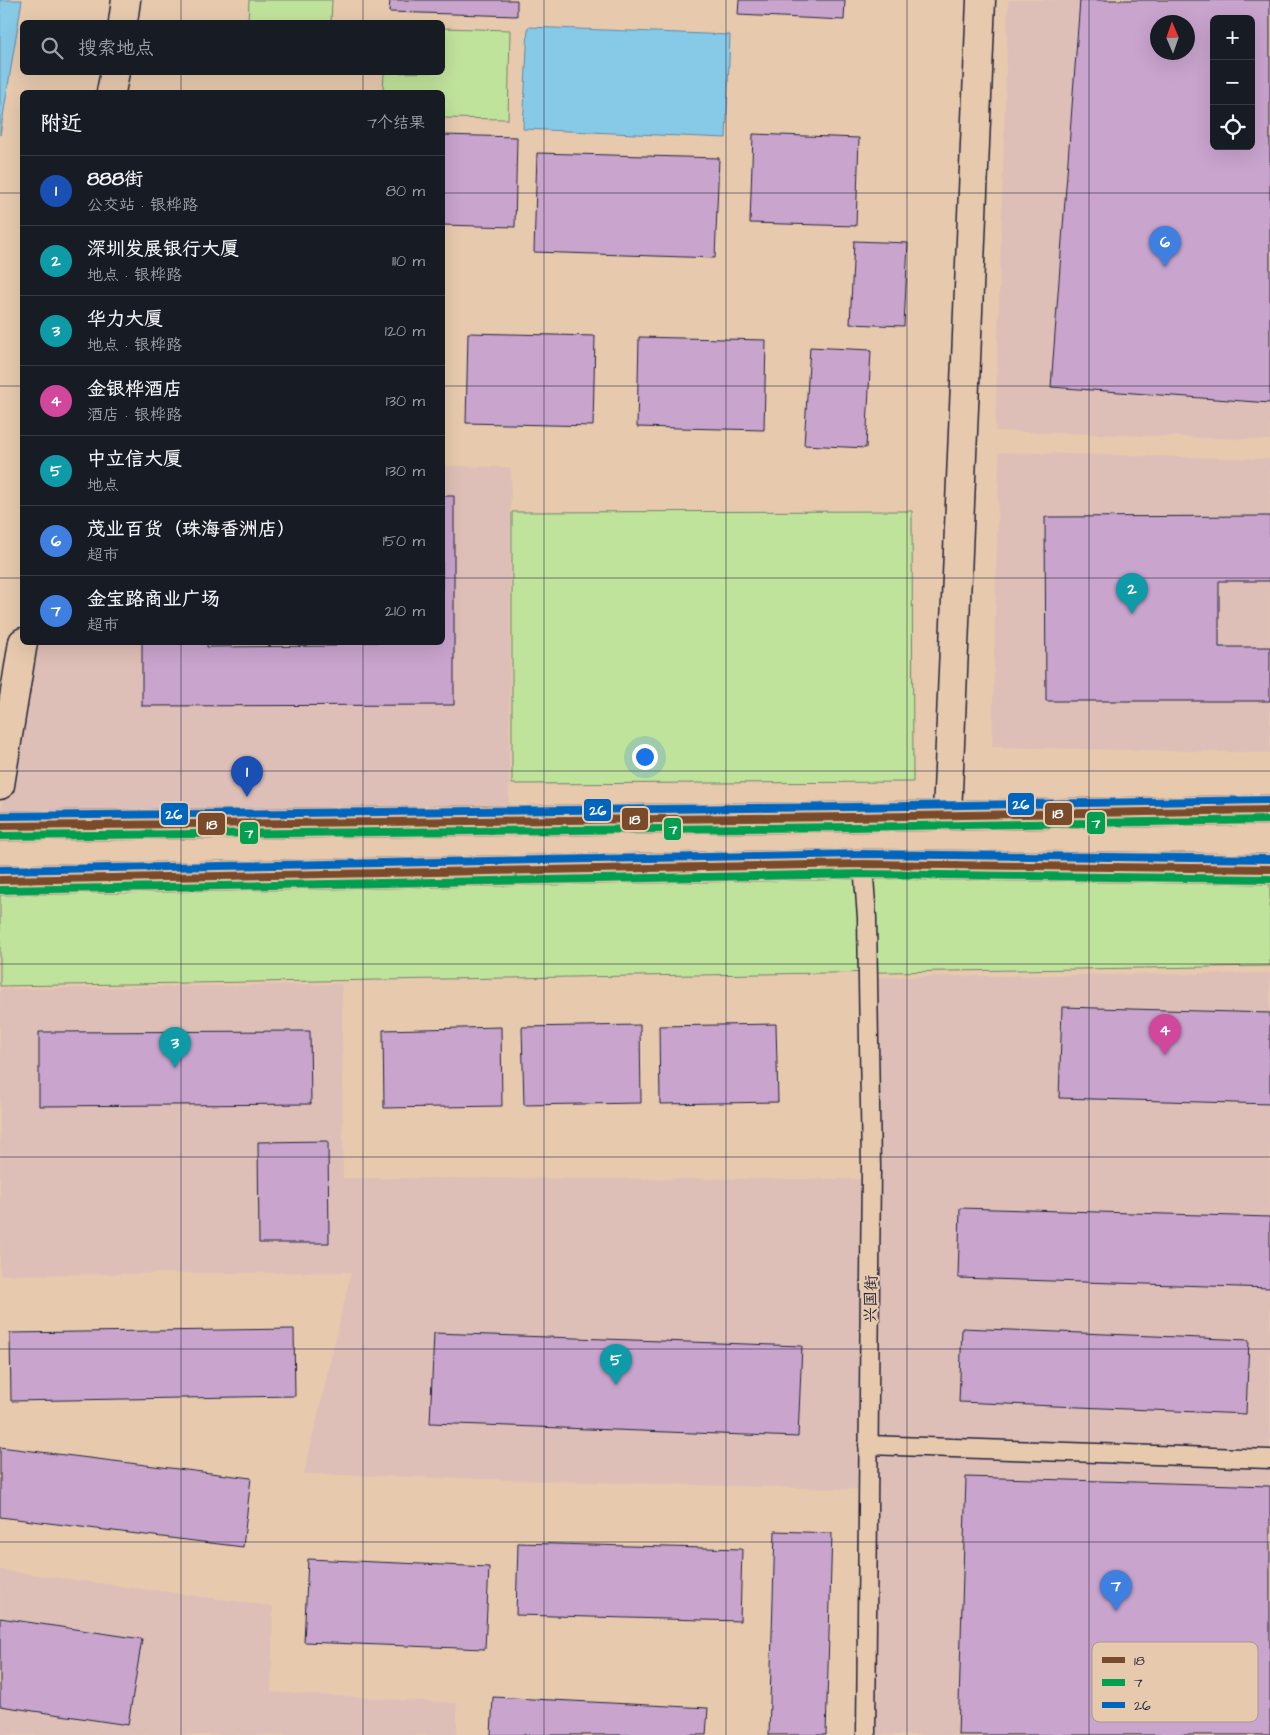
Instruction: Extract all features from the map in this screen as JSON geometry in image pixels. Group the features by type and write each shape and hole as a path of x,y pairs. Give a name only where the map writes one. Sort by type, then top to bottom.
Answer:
{"main road":[{"path":"123,20 126,0"},
{"path":"947,815 981,0"},
{"path":"111,90 114,75"},
{"path":"0,785 23,645"},
{"path":"0,826 1270,810"},
{"path":"0,880 862,864 1270,869"}],"lane":[{"name":"兴国街","path":"862,864 867,918 870,1147 866,1735"},
{"path":"868,1445 1270,1459"}],"shaded area":[{"path":"1008,0 1270,0 1270,440 995,431"},
{"path":"999,452 1270,459 1270,753 992,747"},
{"path":"445,466 511,467 509,815 0,816 29,645 445,645"},
{"path":"1270,973 1270,1735 867,1735 867,1490 304,1474 351,1272 0,1275 0,989 342,984 343,1178 868,1179 868,977"},
{"path":"0,1570 273,1606 271,1692 457,1703 457,1735 0,1735"}],"green space":[{"path":"249,0 332,0 331,20 248,20"},
{"path":"445,28 510,30 508,119 445,118 445,90 383,90 384,75 445,75"},
{"path":"912,511 913,782 512,784 512,512"},
{"path":"1270,874 1270,966 0,986 0,885"}],"water":[{"path":"0,0 22,0 0,135"},
{"path":"528,27 730,35 726,138 523,129"}],"building":[{"path":"390,0 517,0 517,16 389,12"},
{"path":"739,0 845,0 844,20 738,15"},
{"path":"1080,0 1270,0 1270,403 1051,387"},
{"path":"753,134 859,138 856,226 750,223"},
{"path":"445,135 517,137 515,227 445,225"},
{"path":"537,153 719,158 715,258 534,252"},
{"path":"854,241 908,243 904,326 850,324"},
{"path":"468,333 595,336 593,426 466,423"},
{"path":"639,337 766,340 764,430 637,427"},
{"path":"810,347 871,350 866,448 804,445"},
{"path":"445,496 454,496 454,705 142,706 142,645 207,645 207,647 445,645"},
{"path":"1270,516 1270,581 1219,581 1219,647 1270,647 1270,701 1046,701 1045,517"},
{"path":"1062,1007 1270,1013 1270,1104 1059,1098"},
{"path":"776,1024 778,1102 660,1104 659,1026"},
{"path":"640,1025 641,1103 524,1105 522,1027"},
{"path":"501,1027 502,1106 384,1108 383,1030"},
{"path":"310,1031 311,1104 39,1106 39,1032"},
{"path":"328,1141 329,1243 259,1243 258,1142"},
{"path":"960,1208 1270,1217 1270,1288 958,1278"},
{"path":"962,1328 1249,1340 1246,1414 959,1402"},
{"path":"294,1329 295,1396 11,1401 10,1333"},
{"path":"434,1333 802,1346 798,1437 430,1423"},
{"path":"0,1447 251,1478 243,1547 0,1517"},
{"path":"966,1477 1270,1486 1270,1735 958,1735"},
{"path":"775,1531 832,1533 826,1735 769,1735"},
{"path":"518,1543 742,1549 740,1621 516,1615"},
{"path":"308,1559 489,1567 485,1649 304,1642"},
{"path":"0,1618 142,1639 128,1725 0,1706"},
{"path":"493,1697 708,1708 706,1735 491,1735"}],"transit line":[{"name":"26","path":"0,816 852,807 1270,800"},
{"name":"18","path":"0,826 852,817 1270,810"},
{"name":"7","path":"0,836 852,827 1270,820"},
{"name":"26","path":"0,870 863,854 1270,859"},
{"name":"18","path":"0,880 863,864 1270,869"},
{"name":"7","path":"0,890 863,874 1270,879"}],"place":[{"name":"茂业百货（珠海香洲店）","path":"1165,267"},
{"name":"深圳发展银行大厦","path":"1132,614"},
{"name":"888街","path":"247,797"},
{"name":"金银桦酒店","path":"1165,1055"},
{"name":"华力大厦","path":"175,1068"},
{"name":"中立信大厦","path":"616,1385"},
{"name":"金宝路商业广场","path":"1116,1611"}]}
